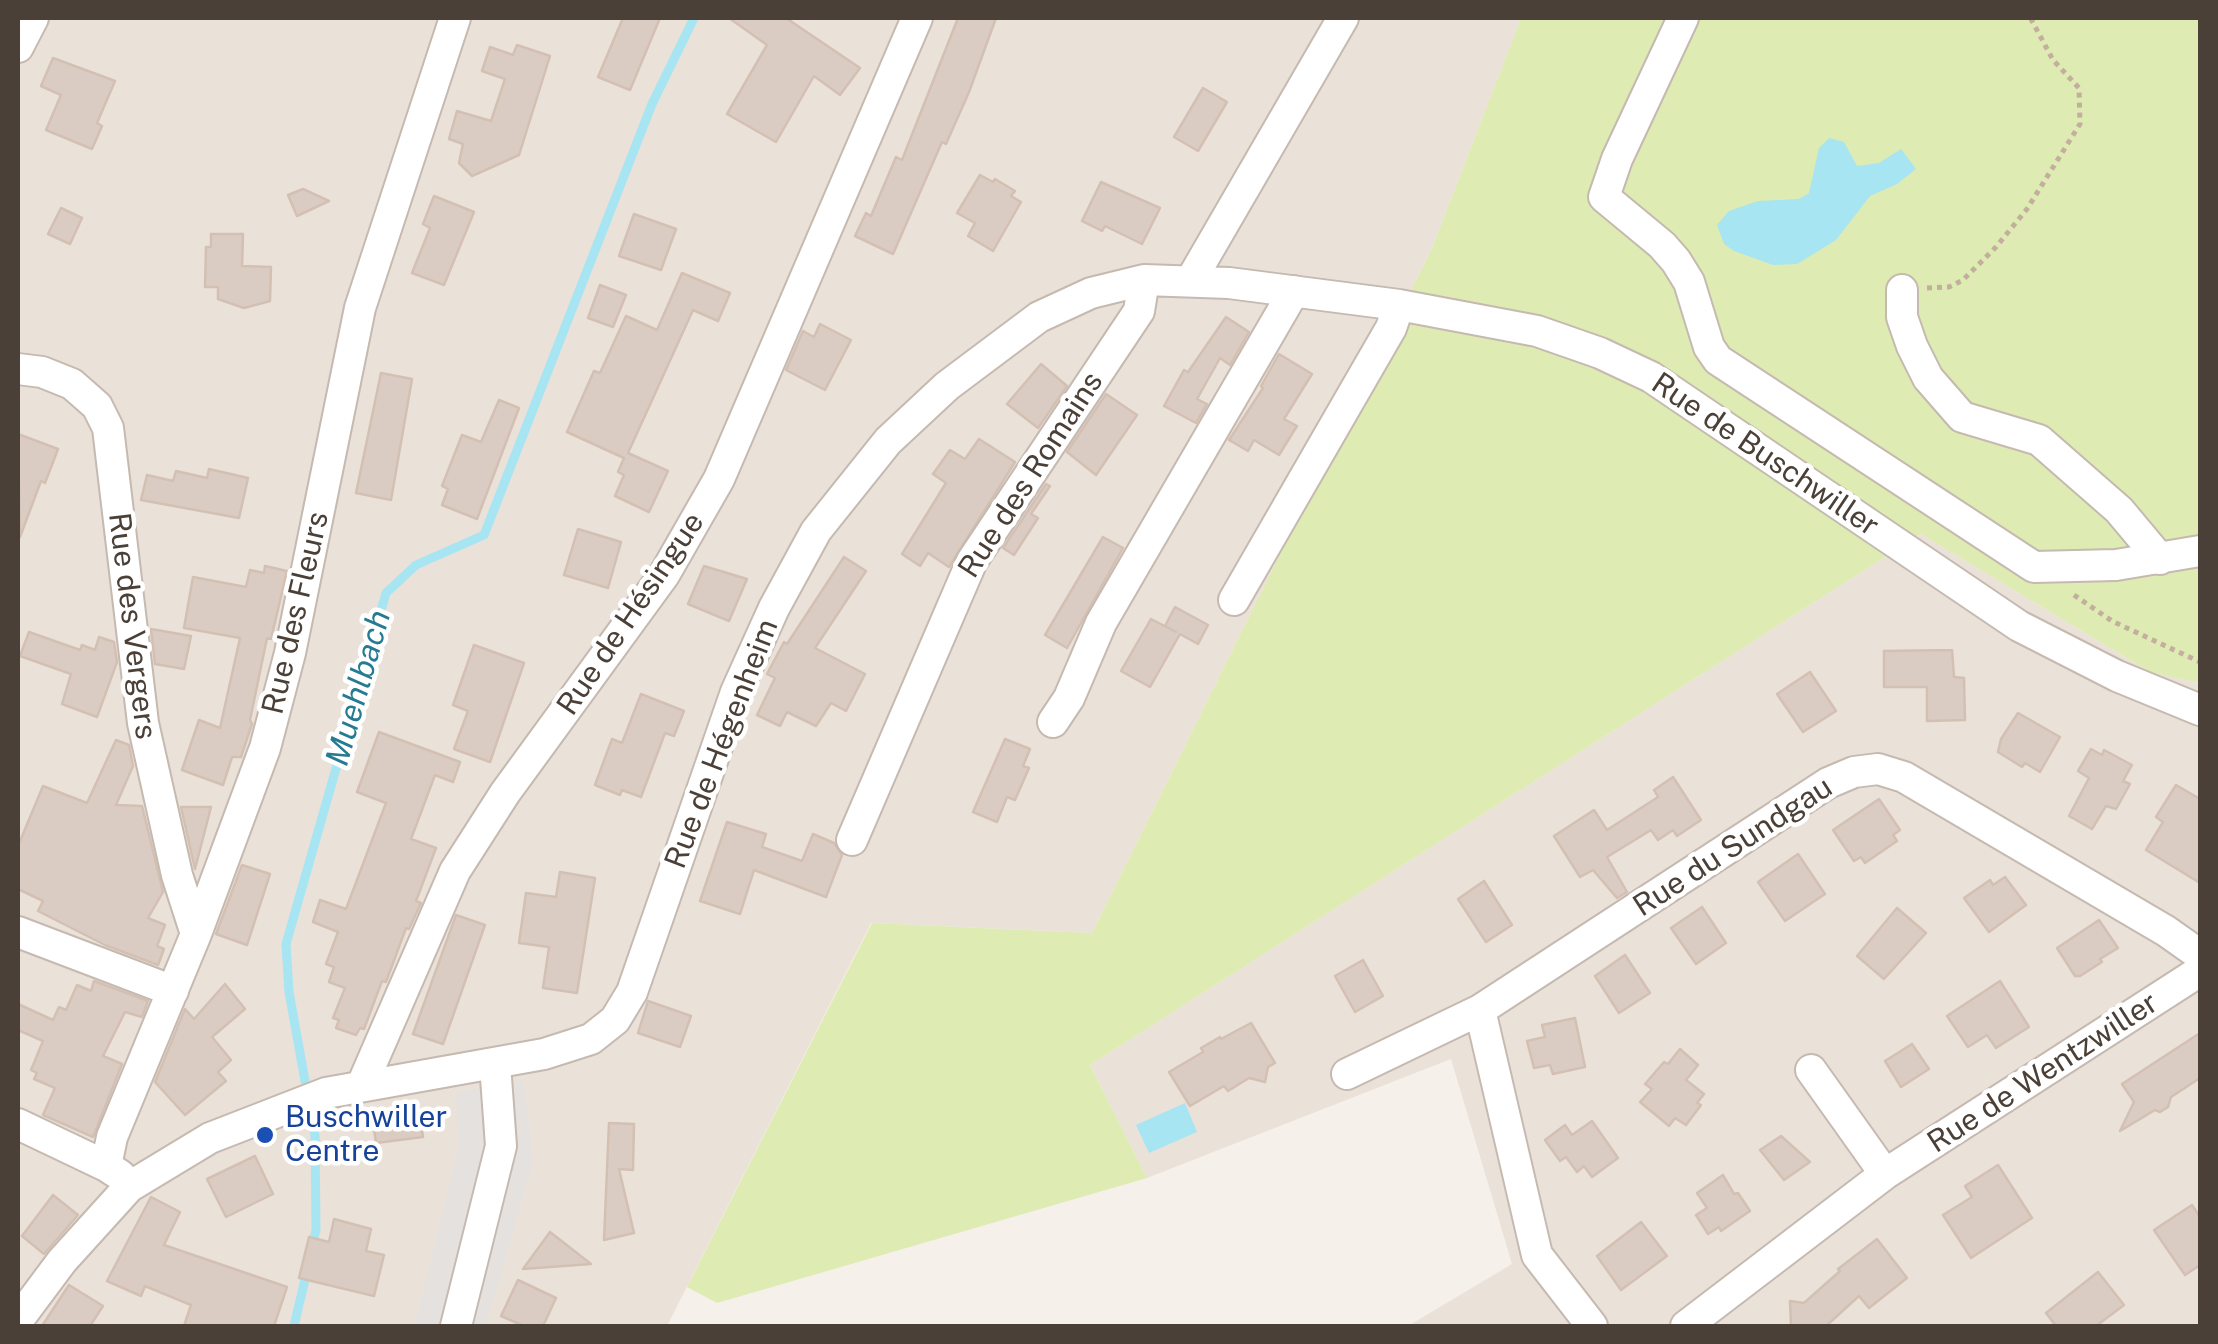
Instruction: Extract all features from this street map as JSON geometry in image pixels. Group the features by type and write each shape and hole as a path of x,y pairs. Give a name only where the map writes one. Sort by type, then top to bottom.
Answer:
{"street":[{"path":"18,48 33,18"},
{"name":"Rue des Fleurs","path":"106,1166 112,1137 196,934 265,748 298,614 360,308 455,18"},
{"name":"Rue de Hésingue","path":"362,1084 455,871 505,793 664,575 720,479 917,18"},
{"path":"1192,280 1343,18"},
{"path":"1684,18 1604,197 1676,261 1689,282 1709,347 1718,360 2034,567 2116,565 2200,551"},
{"name":"Rue de Hégenheim","path":"362,1084 494,1064 590,1039 616,1020 632,992 752,654 795,568 848,487 920,410 1038,318 1091,292 1144,280 1229,283"},
{"name":"Rue des Romains","path":"852,840 966,572 1139,310 1144,280"},
{"name":"Rue de Buschwiller","path":"1229,283 1399,305 1537,331 1600,352 1650,377 2019,626 2116,676 2200,710"},
{"path":"1902,290 1902,317 1920,362 1928,378 1962,417 2039,440 2119,510 2160,559"},
{"path":"1053,722 1069,698 1102,623 1294,291"},
{"path":"1234,600 1391,328 1399,305"},
{"name":"Rue des Vergers","path":"18,369 42,372 72,384 97,406 108,428 143,723 177,875 196,934"},
{"name":"Rue du Sundgau","path":"1347,1074 1480,1010 1828,783 1854,772 1878,768 1921,786 2166,931 2200,956"},
{"path":"18,932 173,991"},
{"name":"Rue de Wentzwiller","path":"1686,1326 1885,1174 2200,971"},
{"path":"1480,1010 1537,1256 1592,1326"},
{"path":"456,1326 501,1146 494,1064"},
{"path":"1811,1070 1885,1174"},
{"path":"18,1320 62,1260 130,1187 210,1138 278,1110 362,1084"},
{"path":"18,1124 106,1166 130,1187"}],"path":[{"path":"1902,290 1950,287 1963,280 2028,209 2080,124 2078,88 2053,60 2031,20 2034,18"},
{"path":"2034,567 2112,621 2200,662"}],"shaded area":[{"path":"18,18 1521,18 1432,248 1092,933 871,923 667,1326 18,1326"},
{"path":"1921,534 2150,672 2200,683 2200,1326 1408,1326 1512,1264 1451,1059 1147,1178 1090,1065"},
{"path":"524,1081 533,1162 486,1326 415,1326 459,1144 455,1092"}],"green space":[{"path":"1521,18 2200,18 2200,683 2150,672 1921,534 1090,1065 1147,1178 717,1303 687,1287 872,923 1092,933 1432,248"}],"water":[{"path":"1829,138 1844,142 1857,166 1879,163 1901,149 1916,169 1897,184 1870,196 1836,240 1797,264 1773,265 1724,244 1717,225 1729,211 1758,201 1799,199 1809,193 1819,148"},
{"path":"1185,1103 1197,1132 1149,1153 1136,1125"}],"building":[{"path":"623,18 660,18 630,90 598,77"},
{"path":"729,18 786,18 860,68 840,95 814,76 776,142 727,114 767,45"},
{"path":"958,18 996,18 969,92 946,144 942,142 893,254 855,236 866,213 871,216 896,157 902,160"},
{"path":"517,45 550,56 519,155 472,176 459,163 463,144 449,139 457,111 491,121 505,79 482,71 490,47 513,55"},
{"path":"53,58 115,81 97,123 102,126 92,149 46,130 61,95 41,86"},
{"path":"1203,88 1227,102 1198,151 1174,137"},
{"path":"980,175 1015,191 1011,196 1021,202 993,251 968,236 975,223 957,213"},
{"path":"1101,182 1160,208 1142,244 1105,226 1102,231 1082,221"},
{"path":"303,189 329,201 297,216 288,195"},
{"path":"434,196 474,212 444,285 412,273 430,228 423,224"},
{"path":"61,208 82,218 70,244 48,234"},
{"path":"634,214 676,229 661,270 619,256"},
{"path":"211,234 243,234 242,266 271,267 270,301 244,308 218,299 218,287 205,287 206,247 211,247"},
{"path":"682,273 730,293 718,321 693,310 628,453 668,471 649,512 615,496 624,475 618,472 624,458 567,432 594,371 600,373 626,316 657,330"},
{"path":"600,285 626,295 613,327 588,318"},
{"path":"1226,317 1249,332 1230,365 1220,358 1197,399 1207,404 1196,423 1164,406 1184,370 1188,372"},
{"path":"820,324 851,340 825,390 786,370 803,331 814,337"},
{"path":"1279,354 1312,374 1284,419 1297,426 1279,455 1254,440 1248,451 1229,440 1263,388"},
{"path":"1041,364 1067,386 1038,428 1007,404"},
{"path":"381,373 412,379 391,500 356,493"},
{"path":"1106,394 1137,415 1096,475 1067,452"},
{"path":"499,400 519,408 477,519 442,505 448,489 442,486 462,435 481,442"},
{"path":"18,434 58,449 20,537"},
{"path":"979,439 1015,462 949,567 928,553 920,566 902,554 946,483 933,474 950,450 965,459"},
{"path":"209,469 248,478 239,518 141,500 147,475 173,481 176,471 207,478"},
{"path":"1046,484 1050,486 1031,514 1038,518 1014,555 1003,548"},
{"path":"578,529 621,542 608,588 564,575"},
{"path":"1103,537 1123,548 1067,648 1045,635"},
{"path":"844,557 866,571 815,648 865,674 846,711 831,703 816,726 787,712 780,726 757,715 775,678 767,674 784,642 787,644"},
{"path":"265,566 287,571 271,639 267,638 252,724 241,757 232,757 223,785 182,770 199,720 220,728 240,638 184,628 193,577 246,587 250,570 264,573"},
{"path":"704,566 747,579 729,621 688,604"},
{"path":"1175,607 1208,625 1198,644 1180,634 1150,687 1121,671 1151,619 1176,632 1165,626"},
{"path":"151,629 191,636 184,669 155,664"},
{"path":"29,632 80,650 82,645 95,650 99,637 114,642 117,662 97,717 62,704 71,674 20,656"},
{"path":"474,645 524,663 490,762 454,749 468,711 453,705"},
{"path":"1952,650 1954,677 1964,678 1965,720 1927,721 1927,687 1884,687 1884,651"},
{"path":"1810,672 1836,711 1803,732 1777,694"},
{"path":"641,694 684,711 674,736 665,733 641,797 622,790 620,795 595,785 612,739 622,743"},
{"path":"2018,713 2060,737 2040,772 2025,763 2022,767 1998,752 2001,739"},
{"path":"379,732 460,762 453,782 435,775 411,839 436,848 416,901 421,903 409,929 406,928 386,982 382,981 364,1029 360,1028 356,1035 336,1028 339,1020 333,1018 345,988 329,982 334,967 326,964 338,932 313,922 320,900 346,909 386,803 357,792"},
{"path":"1005,739 1030,749 1023,766 1029,768 1015,800 1007,797 997,822 973,812"},
{"path":"116,740 129,745 133,766 116,805 142,806 163,892 148,918 165,925 157,946 164,949 158,965 105,945 38,911 43,901 18,889 18,846 43,786 87,803"},
{"path":"2091,749 2102,755 2104,750 2132,765 2123,781 2130,784 2116,809 2106,806 2092,829 2069,816 2089,778 2078,771"},
{"path":"1673,777 1701,820 1677,836 1673,830 1658,840 1651,830 1607,857 1627,892 1617,898 1593,870 1580,877 1554,836 1594,810 1607,830 1658,797 1654,790"},
{"path":"2176,785 2200,799 2200,883 2146,850 2163,822 2156,817"},
{"path":"1879,799 1900,830 1893,835 1897,841 1865,863 1861,857 1854,861 1833,830"},
{"path":"181,807 211,807 195,869"},
{"path":"727,822 766,834 762,847 802,861 813,834 834,843 842,855 826,897 754,870 740,914 700,901"},
{"path":"1798,854 1825,894 1785,921 1758,882"},
{"path":"242,865 270,874 247,945 216,934"},
{"path":"560,872 595,878 577,993 543,988 549,947 519,943 526,893 556,897"},
{"path":"2005,877 2026,905 1989,932 1964,898 1990,880 1993,885"},
{"path":"1484,881 1512,925 1486,942 1458,899"},
{"path":"1702,907 1726,943 1696,964 1671,928"},
{"path":"1897,908 1926,933 1884,979 1857,956"},
{"path":"456,915 485,925 443,1044 413,1034"},
{"path":"2099,920 2118,948 2100,959 2102,962 2075,976 2057,948"},
{"path":"1625,955 1650,993 1619,1013 1595,976"},
{"path":"1363,960 1383,996 1355,1012 1335,976"},
{"path":"94,981 148,1001 142,1017 125,1012 103,1056 122,1064 93,1137 43,1115 55,1088 34,1079 37,1073 31,1070 43,1041 18,1030 18,1004 53,1020 59,1007 66,1010 77,985 91,991"},
{"path":"2000,981 2029,1027 1996,1048 1987,1035 1968,1047 1947,1016"},
{"path":"225,984 245,1009 212,1037 231,1060 218,1072 226,1081 185,1115 155,1082 185,1009 194,1019"},
{"path":"648,1001 691,1016 680,1047 638,1033"},
{"path":"1575,1018 1585,1067 1553,1074 1550,1065 1534,1068 1527,1041 1545,1037 1542,1025"},
{"path":"1251,1023 1275,1063 1268,1067 1265,1082 1249,1078 1228,1091 1224,1086 1190,1106 1169,1072 1203,1052 1201,1048"},
{"path":"2200,1033 2200,1078 2171,1097 2168,1107 2160,1112 2155,1110 2120,1131 2134,1102 2122,1084"},
{"path":"1912,1044 1929,1069 1901,1087 1885,1061"},
{"path":"1680,1049 1698,1065 1686,1080 1704,1094 1686,1125 1675,1118 1669,1126 1640,1102 1652,1089 1645,1084"},
{"path":"419,1109 423,1137 376,1143 372,1115"},
{"path":"1592,1121 1618,1158 1592,1177 1584,1166 1577,1172 1566,1157 1560,1161 1545,1140 1565,1125 1572,1135"},
{"path":"609,1123 634,1124 633,1170 619,1169 634,1233 604,1240"},
{"path":"1781,1136 1810,1162 1784,1180 1760,1150"},
{"path":"255,1156 273,1194 226,1217 207,1179"},
{"path":"1998,1165 2032,1218 1971,1258 1943,1215 1972,1197 1965,1186"},
{"path":"1723,1175 1750,1211 1721,1231 1719,1227 1708,1234 1696,1215 1707,1208 1697,1193"},
{"path":"53,1195 78,1215 44,1254 22,1236"},
{"path":"151,1197 180,1212 164,1245 287,1287 274,1326 184,1326 191,1305 145,1286 141,1296 107,1281"},
{"path":"2192,1205 2200,1217 2200,1265 2185,1275 2154,1230"},
{"path":"334,1219 371,1229 366,1251 384,1255 374,1296 299,1278 309,1237 329,1242"},
{"path":"1641,1222 1667,1256 1621,1290 1597,1256"},
{"path":"550,1232 591,1264 523,1269"},
{"path":"1877,1239 1907,1278 1869,1308 1859,1296 1826,1326 1791,1326 1790,1301 1804,1303 1838,1269"},
{"path":"2098,1272 2124,1305 2096,1326 2056,1326 2046,1313"},
{"path":"518,1280 556,1298 543,1326 524,1326 501,1316"},
{"path":"69,1285 103,1306 90,1326 42,1326"}],"waterway":[{"name":"Muehlbach","path":"307,1092 289,992 286,944 386,593 416,565 484,535 652,104 694,18"},
{"name":"Muehlbach","path":"310,1107 315,1136 316,1230 312,1246"},
{"name":"Muehlbach","path":"294,1326 307,1271"}],"place":[{"name":"Buschwiller Centre","path":"265,1135"}]}
